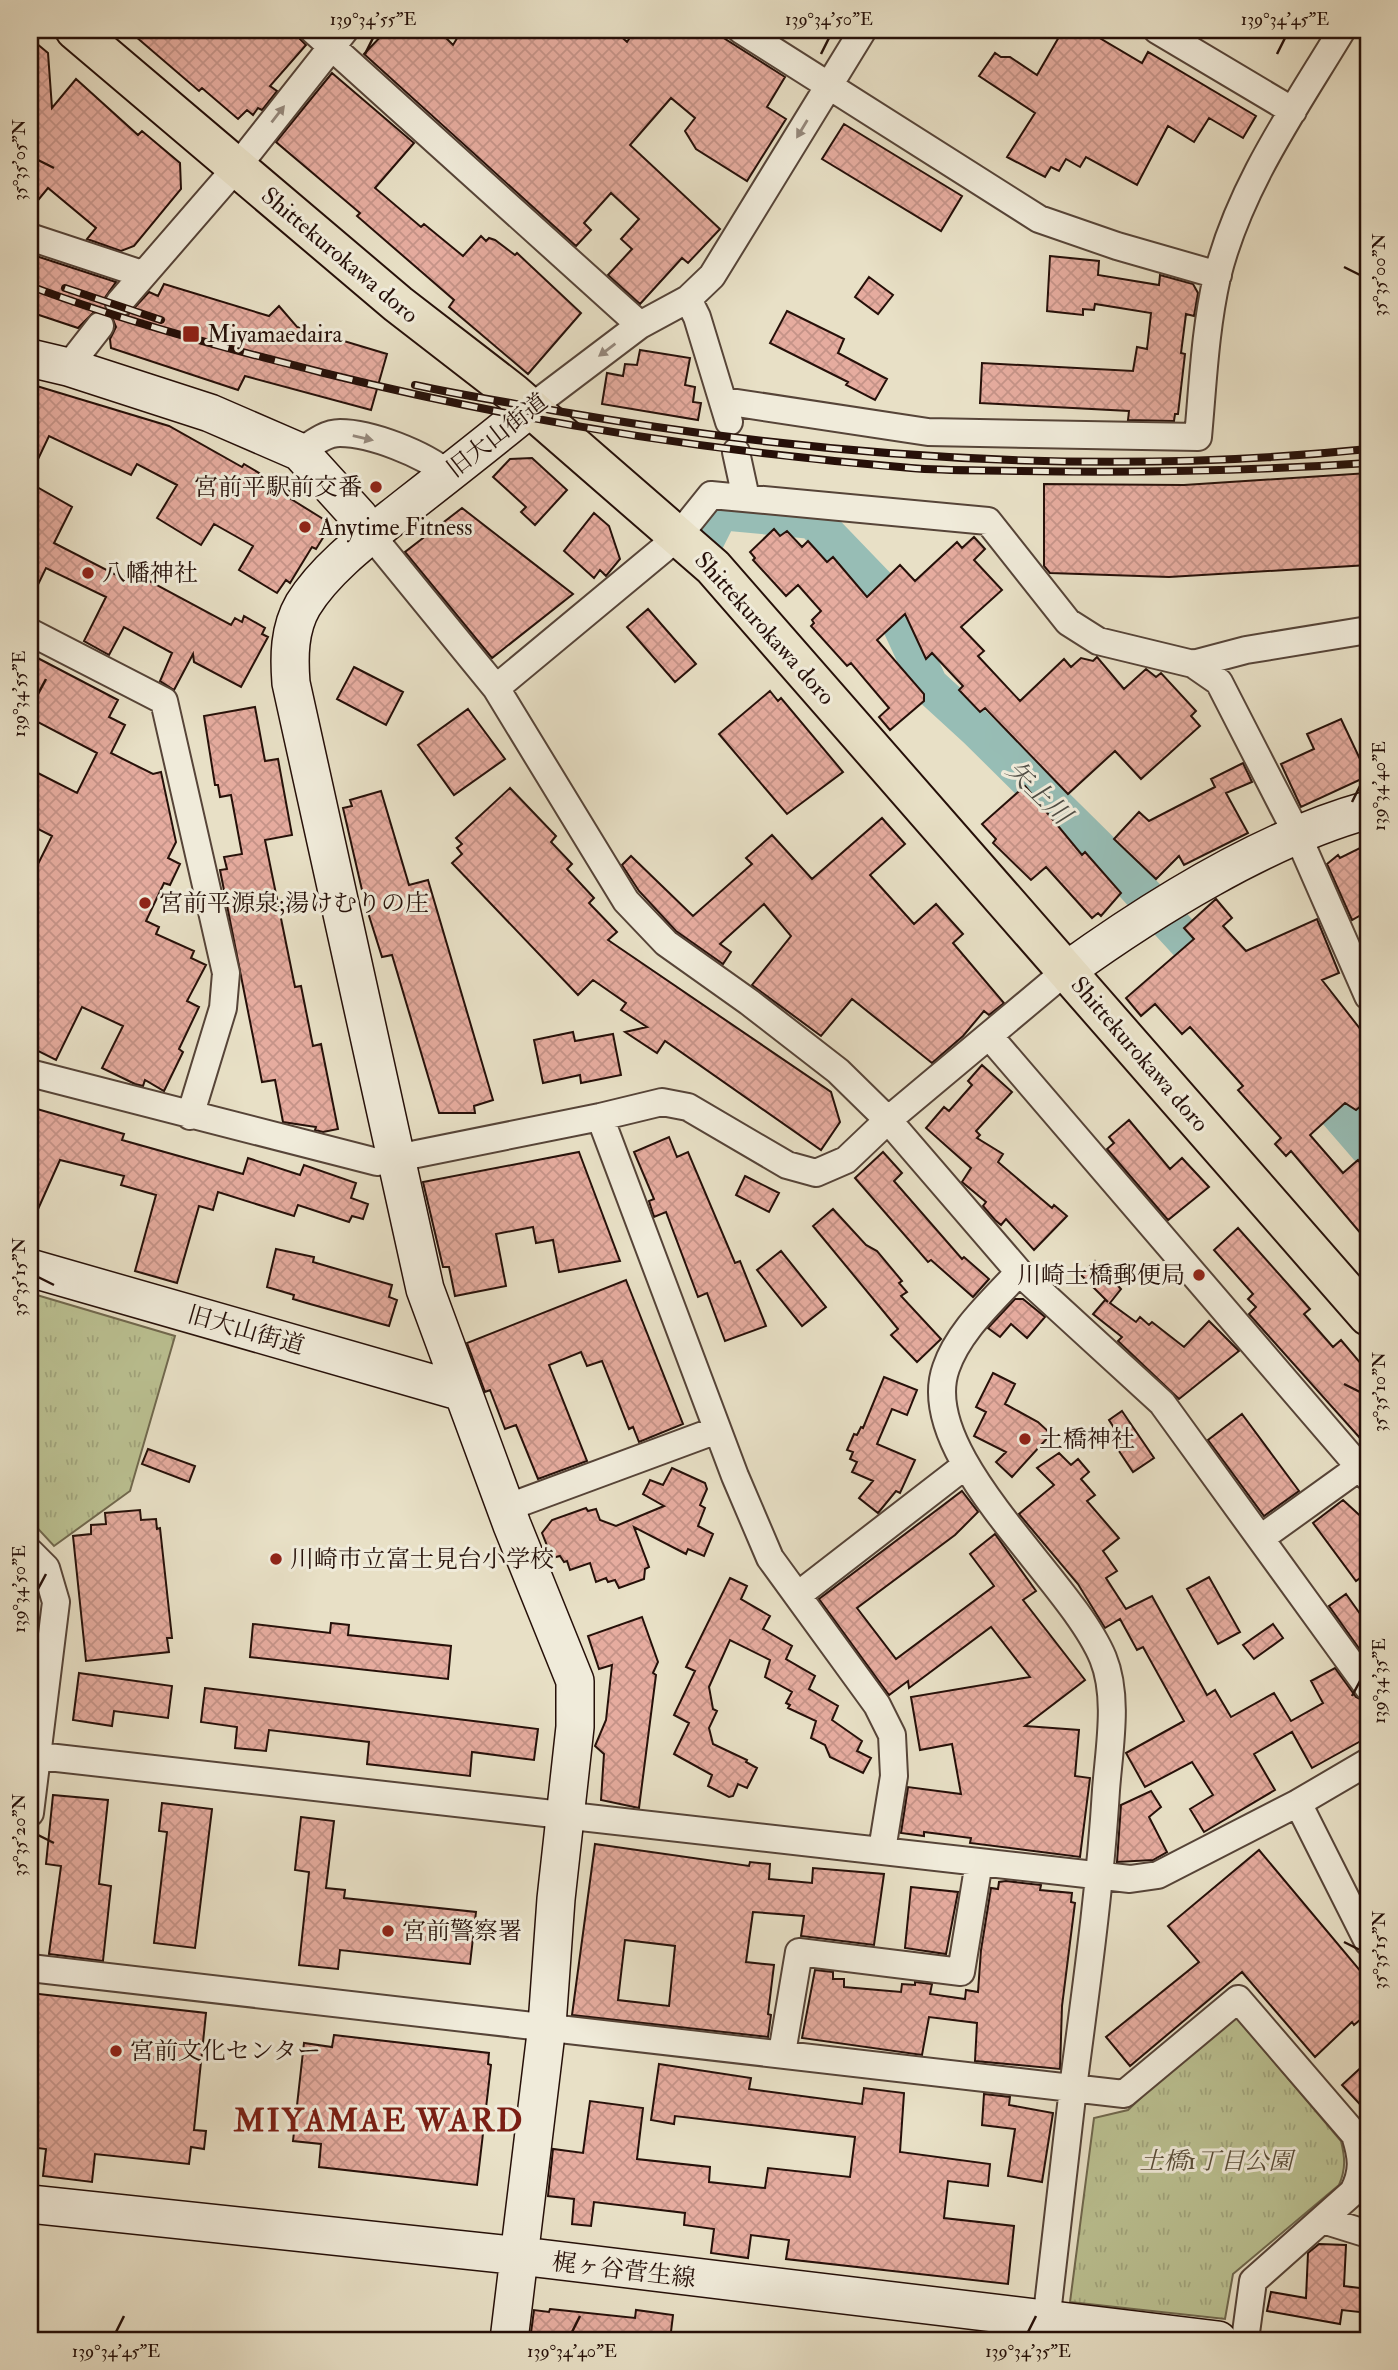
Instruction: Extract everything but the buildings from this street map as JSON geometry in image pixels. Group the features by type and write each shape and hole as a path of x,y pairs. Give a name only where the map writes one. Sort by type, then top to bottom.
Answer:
{"main road":[{"name":"Shittekurokawa doro","path":"75,30 398,304 513,393 713,567 1368,1316"}],"street":[{"path":"741,30 1040,219 1117,246 1218,275"},
{"name":"旧大山街道","path":"509,2340 547,2025 556,1899 575,1727 575,1681 506,1508 425,1289 291,683 289,658 293,630 303,606 328,575 371,536 529,409 640,326 688,299 712,276 863,30"},
{"path":"1157,30 1293,111"},
{"path":"688,299 697,317 726,412 928,432 1198,437 1208,321 1218,275 1236,221 1273,143 1342,30"},
{"path":"119,303 236,168 330,35 640,326"},
{"path":"30,237 142,274"},
{"path":"68,367 100,326"},
{"path":"30,358 68,367 210,414 300,452 359,517 371,536 496,688 626,901 666,943 749,1002 838,1071 888,1120 1019,1272 1162,1403 1261,1538 1360,1656 1368,1687"},
{"path":"300,452 322,437 339,433 396,447 433,462 449,474"},
{"path":"736,452 746,498"},
{"path":"496,688 679,535 711,495 988,521 1068,622 1098,641 1193,664 1219,682 1297,834 1368,996"},
{"path":"1193,664 1246,650 1368,630"},
{"path":"30,632 164,701 226,973 223,1008 190,1116"},
{"path":"30,1073 376,1162 600,1117 662,1101 688,1107 787,1165 816,1174 846,1160 888,1120 1066,971 1148,914 1297,834 1368,810"},
{"path":"989,1037 1365,1469 1261,1538"},
{"path":"600,1117 717,1430 770,1559 877,1705 892,1735 894,1776 883,1850"},
{"name":"旧大山街道","path":"30,1268 462,1392"},
{"path":"1019,1272 961,1337 945,1368 940,1399 947,1433 966,1465 1073,1610 1104,1659 1111,1703 1101,1875 1073,2089 1046,2331"},
{"path":"506,1508 717,1430"},
{"path":"798,1595 966,1465"},
{"path":"30,1552 46,1568 56,1602 34,1756 30,1813"},
{"path":"34,1756 1130,1879 1158,1875 1298,1803 1368,1762"},
{"path":"1298,1803 1368,1942"},
{"path":"782,2053 799,1952 961,1972 979,1862"},
{"path":"30,1968 547,2025 1124,2094 1238,1999 1355,2135 1363,2161 1360,2179 1353,2192 1253,2281 1245,2340"},
{"name":"梶ヶ谷菅生線","path":"30,2204 521,2256 1046,2331 1218,2340"},
{"path":"1324,2220 1368,2234"}],"green space":[{"path":"30,1293 175,1336 130,1491 54,1546 30,1520"},
{"name":"土橋1丁目公園","path":"1231,2011 1341,2141 1344,2163 1339,2185 1233,2274 1225,2319 1070,2302 1094,2118 1128,2110"}],"waterway":[{"name":"矢上川","path":"705,541 720,511 813,520 889,599 929,685 1133,883 1224,982"},
{"name":"矢上川","path":"1303,1072 1368,1147"}],"railway":[{"path":"30,286 139,323 324,373 469,406 689,444 837,461 952,470 1194,471 1368,463"},
{"path":"65,288 161,320"},
{"path":"415,385 652,426 754,440 958,458 1164,461 1368,449"}],"place":[{"name":"Miyamaedaira","path":"191,334"},
{"name":"宮前平駅前交番","path":"376,487"},
{"name":"Anytime Fitness","path":"305,527"},
{"name":"八幡神社","path":"88,573"},
{"name":"宮前平源泉;湯けむりの庄","path":"145,903"},
{"name":"川崎土橋郵便局","path":"1199,1275"},
{"name":"土橋神社","path":"1025,1439"},
{"name":"川崎市立富士見台小学校","path":"276,1559"},
{"name":"宮前警察署","path":"388,1931"},
{"name":"宮前文化センター","path":"116,2051"}],"district":[{"name":"MIYAMAE WARD","path":"379,2120"}]}
